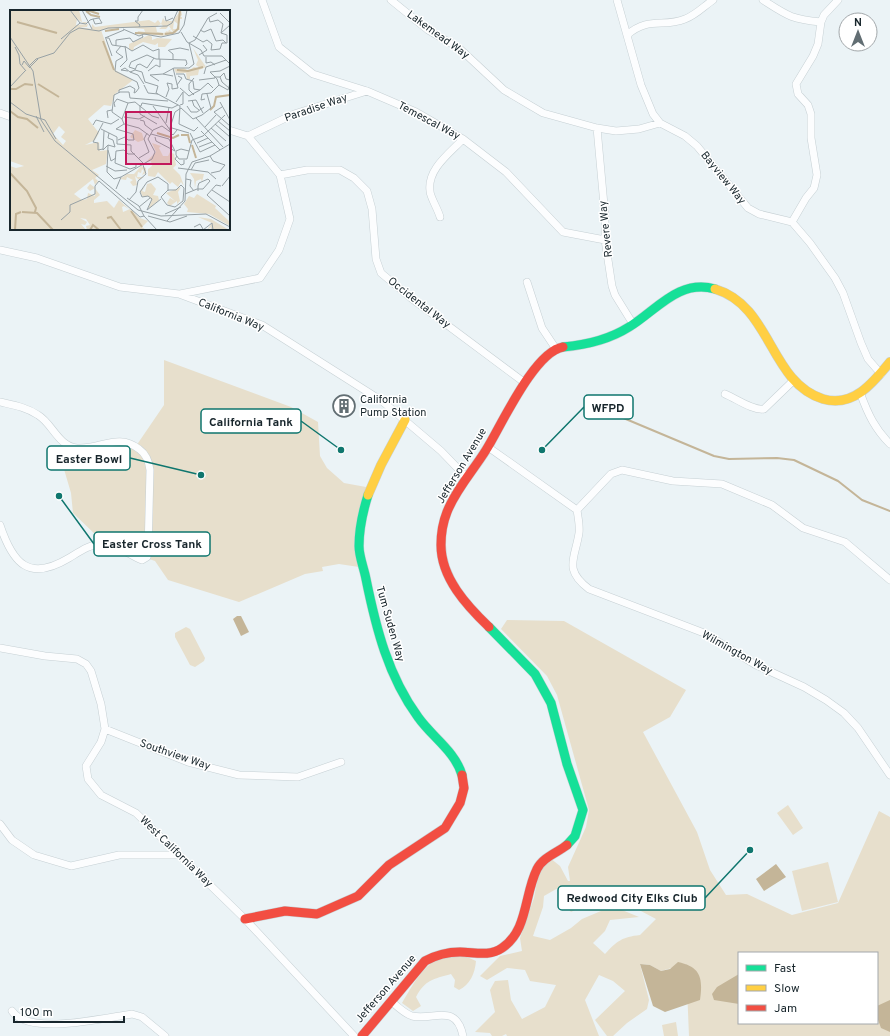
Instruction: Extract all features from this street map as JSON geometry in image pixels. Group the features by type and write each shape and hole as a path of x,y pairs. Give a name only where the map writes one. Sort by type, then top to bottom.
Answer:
{"street":[{"name":"Temescal Way","path":"262,0 279,46 313,74 366,91 416,112 463,139 506,172 563,232 605,240"},
{"name":"Lakemead Way","path":"391,0 428,30 459,48 504,90 543,113 597,128 616,131 639,129 660,123"},
{"path":"617,0 649,106 660,123"},
{"path":"627,35 636,27 645,24 684,19 697,13 713,0"},
{"path":"763,0 791,17 821,22"},
{"path":"838,0 824,15 821,22 818,44 813,56 799,77 796,86 798,94 808,105 811,114 811,138 817,175 814,188 806,198 792,222 835,278 843,293 865,354 881,374"},
{"name":"Paradise Way","path":"248,136 294,114 366,91"},
{"path":"0,113 10,116"},
{"name":"Bayview Way","path":"660,123 686,136 697,146 748,208 760,214 792,222"},
{"name":"Revere Way","path":"597,128 605,216 605,240 612,286 615,295 633,324"},
{"path":"179,294 260,278 279,250 290,219 280,175 248,136 230,130"},
{"path":"440,217 430,192 430,177 440,162 463,139"},
{"name":"Occidental Way","path":"280,175 307,170 340,170 354,178 367,191 372,209 376,259 381,273 411,298 525,383"},
{"name":"California Way","path":"0,250 37,258 120,287 179,294 262,325 382,401 441,451 467,478"},
{"path":"527,282 542,328 556,349 602,339 621,332 672,295 690,288 706,287 725,291 754,316 763,329 785,371 803,390 816,397 826,400 844,400 861,395 890,362"},
{"name":"Jefferson Avenue","path":"362,1036 425,961 435,956 457,952 488,955 503,948 514,936 522,918 534,875 540,863 566,848 577,834 583,811 568,768 554,710 547,694 536,675 466,605 445,572 442,556 444,519 453,501 488,447 525,383 536,368 556,349"},
{"path":"725,394 741,400 751,407 759,410 764,409 793,381"},
{"path":"861,395 869,416 879,433 890,444"},
{"path":"0,402 20,407 38,415 57,436 75,448 86,448 122,440 134,445 143,452 149,462 150,470 148,553 147,557 142,560 111,545 95,545 54,566 39,570 28,567 15,557 9,549 0,525"},
{"name":"Tum Suden Way","path":"245,919 285,911 317,914 358,896 389,865 445,828 451,822 462,798 464,786 462,773 454,759 418,718 391,671 372,612 359,547 364,511 376,473 405,420"},
{"path":"488,447 577,510 611,474 622,470 673,481 722,484 772,505 803,528 845,542 890,580"},
{"name":"Wilmington Way","path":"577,510 580,532 571,561 574,574 580,582 589,589 704,632 756,666 804,687 826,700 844,713 858,728 890,775"},
{"name":"West California Way","path":"0,648 45,656 77,659 86,664 95,682 103,710 105,729 101,742 86,766 88,779 91,785 101,795 136,813 177,855 245,919 354,1036"},
{"name":"Southview Way","path":"105,729 188,762 239,775 298,777 341,762"},
{"path":"0,824 12,840 34,855 71,866 119,855 177,855"},
{"path":"392,1002 414,1016 444,1014 450,1016 459,1024 463,1036"},
{"path":"12,1011 15,1017 32,1025 61,1027 132,1014 142,1018 166,1036"}],"shaded area":[{"path":"164,360 291,407 318,422 320,456 327,468 344,483 366,487 359,567 339,564 322,567 323,571 305,574 239,602 168,580 155,561 134,554 120,543 100,539 73,513 71,493 61,459 107,445 125,446 134,449 164,405"},
{"path":"237,616 241,616 249,632 241,636 233,619"},
{"path":"507,620 564,621 686,690 670,717 643,732 697,832 710,870 726,895 747,894 792,915 838,903 879,811 890,817 890,1036 689,1036 686,964 661,971 650,965 640,964 649,1000 647,1009 627,1023 613,1036 607,1036 595,1020 625,991 613,981 599,975 585,1000 599,1036 507,1036 506,1034 502,1036 492,1036 490,1033 475,1032 495,1012 490,990 495,981 508,980 511,1000 522,1019 545,1007 556,985 530,981 525,970 507,968 487,980 480,976 500,956 522,951 520,938 534,898 539,871 550,858 560,866 568,881 570,881 568,867 586,827 589,810 557,695 547,676 501,629","holes":["558,888 564,904 571,912 575,910 601,911 582,919 571,928 550,940 533,936 543,907 544,896","622,910 639,910 656,919 640,935 620,940 605,954 593,943 605,931 610,920 639,917"]},
{"path":"186,627 190,629 205,658 204,661 195,667 190,665 175,637 175,633"},
{"path":"788,805 803,828 793,835 777,813"},
{"path":"828,862 838,902 802,911 792,871"},
{"path":"776,864 786,877 764,891 756,879"},
{"path":"441,957 467,957 476,961 469,982 459,990 454,987 455,980 451,974 430,981 419,991 416,997 421,1006 413,1011 402,1003 423,971"},
{"path":"678,962 692,967 699,975 701,985 700,1000 665,1012 653,1006 640,964 650,965 661,971 670,969"},
{"path":"738,975 738,1004 714,1000 712,994 717,987"},
{"path":"890,1000 890,1032 881,1028 878,1020 878,1006"},
{"path":"676,1022 678,1036 664,1036 662,1025"}],"waterway":[{"path":"621,417 714,456 729,459 777,458 794,460 838,481 862,500 890,511"}],"traffic: fast":[{"path":"563,347 589,343 614,335 629,327 679,292 690,288 702,287 715,289"},
{"path":"368,495 363,514 359,550 384,651 399,685 418,717 449,751 459,766 462,775"},
{"path":"489,627 535,674 551,703 567,764 583,810 575,836 567,845"}],"traffic: slow":[{"path":"715,289 734,298 748,311 760,327 791,377 805,390 823,399 834,401 853,397 877,378 890,362"},
{"path":"368,495 381,465 405,420"}],"traffic: jam":[{"path":"489,627 464,601 450,580 445,569 441,545 444,520 455,496 486,450 509,408 530,375 552,352 563,347"},
{"path":"245,919 285,911 317,914 358,896 389,865 445,828 460,803 464,788 462,775"},
{"path":"362,1036 425,961 451,953 487,953 497,951 510,941 517,932 521,922 537,869 546,858 567,845"}],"place":[{"name":"California Pump Station","path":"344,406"},
{"name":"California Tank","path":"341,450"},
{"name":"WFPD","path":"542,450"},
{"name":"Easter Bowl","path":"201,475"},
{"name":"Easter Cross Tank","path":"59,496"},
{"name":"Redwood City Elks Club","path":"750,850"}]}
